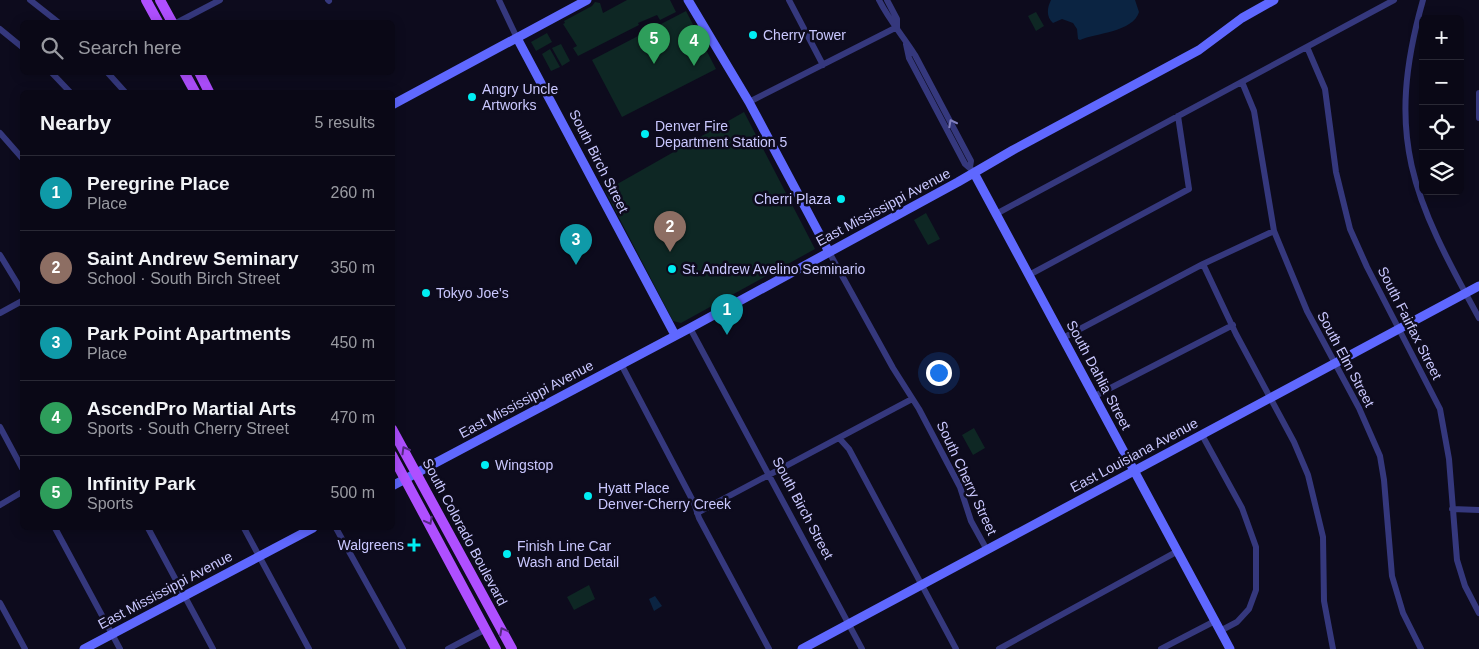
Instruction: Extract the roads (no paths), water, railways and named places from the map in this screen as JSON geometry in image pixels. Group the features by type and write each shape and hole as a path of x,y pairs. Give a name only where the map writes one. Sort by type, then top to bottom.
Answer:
{"main road":[{"path":"146,0 157,20"},
{"path":"160,0 171,20"},
{"path":"186,75 194,90"},
{"path":"200,75 208,90"},
{"name":"South Colorado Boulevard","path":"395,434 418,472 512,649"},
{"name":"South Colorado Boulevard","path":"395,460 496,649"}],"street":[{"path":"30,0 55,20"},
{"path":"182,20 220,0"},
{"name":"South Birch Street","path":"499,0 517,38 676,335"},
{"path":"395,103 585,0"},
{"name":"South Cherry Street","path":"688,0 749,102 829,252 912,398 960,487 971,521 987,550"},
{"path":"789,0 823,65"},
{"name":"South Dahlia Street","path":"879,0 890,21 897,27 906,44 915,55 971,161 972,170 1230,649"},
{"name":"South Dahlia Street","path":"887,0 897,19 897,27"},
{"name":"East Mississippi Avenue","path":"395,484 690,328 829,252 972,170 1013,150 1198,50 1242,18 1274,0"},
{"path":"996,214 1394,0"},
{"path":"1423,0 1411,43 1406,77 1404,108 1407,148 1418,196 1429,223 1479,318"},
{"path":"749,102 897,27"},
{"path":"0,29 20,45"},
{"name":"South Fairfax Street","path":"1307,47 1325,90 1336,172 1350,229 1367,267 1440,409 1449,459 1455,548 1459,570 1479,614"},
{"path":"54,75 68,90"},
{"path":"111,75 123,90"},
{"name":"South Elm Street","path":"1242,82 1254,111 1274,231 1307,311 1359,408 1380,456 1384,480 1392,576 1403,613 1421,649"},
{"path":"1479,93 1479,118"},
{"path":"1029,275 1189,189 1178,116"},
{"path":"0,133 20,156"},
{"path":"1063,338 1203,264 1274,231"},
{"path":"0,255 20,288"},
{"path":"1203,264 1236,334 1303,464 1323,537 1324,600 1333,649"},
{"name":"East Louisiana Avenue","path":"802,649 1479,286"},
{"path":"0,313 20,302"},
{"path":"1095,396 1233,325"},
{"name":"South Birch Street","path":"690,328 862,649"},
{"path":"621,364 769,649"},
{"path":"697,513 912,398"},
{"path":"0,427 20,464"},
{"path":"1202,435 1242,508 1256,547 1256,590 1249,609 1237,622 1220,631"},
{"path":"839,438 849,449 956,649"},
{"path":"0,504 20,493"},
{"path":"1452,509 1479,510"},
{"path":"56,530 120,649"},
{"path":"149,530 213,649"},
{"path":"245,530 309,649"},
{"name":"East Mississippi Avenue","path":"84,649 309,530"},
{"path":"337,530 403,649"},
{"path":"999,649 1178,551"},
{"path":"0,603 25,649"},
{"path":"1161,649 1215,621"},
{"path":"448,649 486,629"}],"water":[{"path":"1051,0 1135,0 1139,12 1130,24 1122,28 1080,40 1073,23 1062,19 1053,23 1051,21 1048,12"},
{"path":"655,596 662,606 654,611 649,599"}],"place":[{"name":"Cherry Tower","path":"753,35"},
{"name":"Infinity Park","path":"654,64"},
{"name":"AscendPro Martial Arts","path":"694,66"},
{"name":"Angry Uncle Artworks","path":"472,97"},
{"name":"Denver Fire Department Station 5","path":"645,134"},
{"name":"Cherri Plaza","path":"841,199"},
{"name":"Saint Andrew Seminary","path":"670,252"},
{"name":"Park Point Apartments","path":"576,265"},
{"name":"St. Andrew Avelino Seminario","path":"672,269"},
{"name":"Tokyo Joe's","path":"426,293"},
{"name":"Peregrine Place","path":"727,335"},
{"name":"Wingstop","path":"485,465"},
{"name":"Hyatt Place Denver-Cherry Creek","path":"588,496"},
{"name":"Walgreens","path":"414,545"},
{"name":"Finish Line Car Wash and Detail","path":"507,554"}]}
